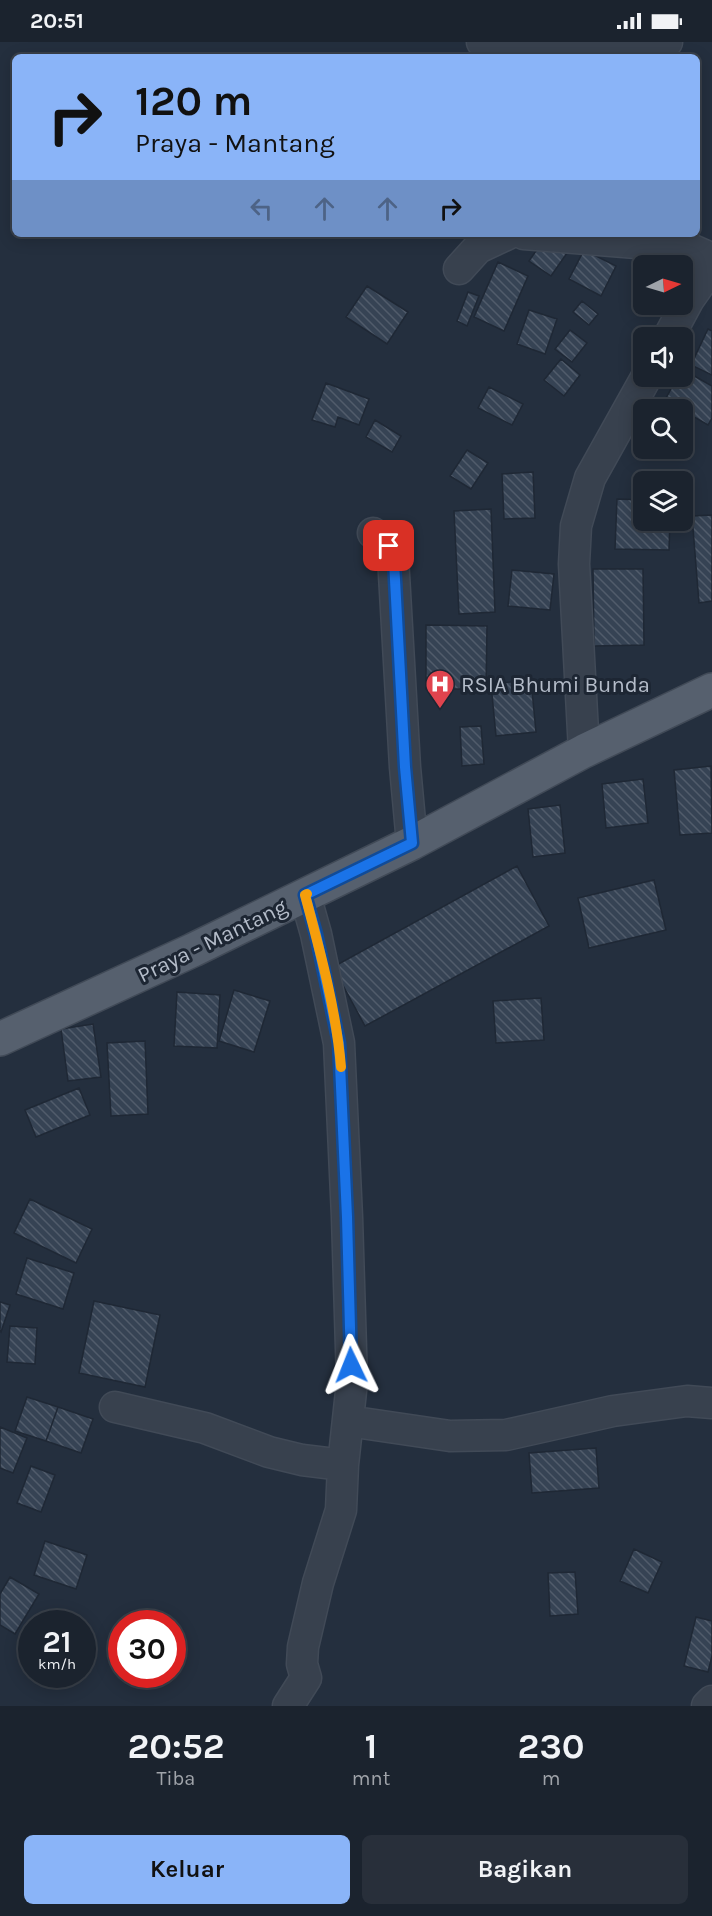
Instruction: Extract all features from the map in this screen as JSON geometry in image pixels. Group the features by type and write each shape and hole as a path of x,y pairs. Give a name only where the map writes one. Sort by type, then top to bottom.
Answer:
{"main road":[{"name":"Praya - Mantang","path":"0,1039 193,950 412,843 584,751 712,690"}],"street":[{"path":"482,42 657,48 663,47 668,42"},
{"path":"459,269 478,248 502,237"},
{"path":"559,237 686,248 706,256 708,272 674,327"},
{"path":"584,751 574,564 576,526 590,478 641,387"},
{"path":"373,533 386,543 393,557 405,767 412,843"},
{"path":"294,1704 306,1678 302,1664 303,1647 324,1563 341,1510 352,1382 339,1043 305,895"},
{"path":"348,1421 450,1436 506,1435 614,1411 687,1401 712,1403"},
{"path":"115,1407 205,1428 269,1452 302,1460 344,1465"},
{"path":"707,1706 712,1701"}],"building":[{"path":"545,238 567,253 551,276 529,261"},
{"path":"584,250 616,266 601,296 569,279"},
{"path":"498,262 528,276 504,331 474,317"},
{"path":"367,286 408,312 387,344 346,317"},
{"path":"468,292 479,296 467,326 457,321"},
{"path":"582,301 598,314 589,325 573,312"},
{"path":"529,310 557,319 545,354 517,344"},
{"path":"708,329 712,331 712,375 693,366 693,361"},
{"path":"570,330 587,343 572,362 555,349"},
{"path":"561,359 580,375 564,396 544,380"},
{"path":"693,375 712,386 712,418 708,425 693,416 693,399 666,399 672,387 693,387"},
{"path":"326,383 369,399 359,425 338,417 335,427 312,420"},
{"path":"489,387 523,404 512,425 478,408"},
{"path":"375,420 401,436 392,452 366,437"},
{"path":"467,450 488,463 471,489 450,476"},
{"path":"533,472 535,518 504,519 502,474"},
{"path":"617,499 633,500 633,531 670,531 669,550 615,549"},
{"path":"491,509 495,612 459,614 454,511"},
{"path":"712,515 712,601 699,603 693,528 693,516"},
{"path":"593,569 643,569 644,645 594,646"},
{"path":"512,570 554,574 550,610 508,606"},
{"path":"426,625 487,626 486,689 426,689"},
{"path":"531,680 536,732 496,736 491,684"},
{"path":"481,726 484,764 462,766 460,727"},
{"path":"711,766 712,833 680,835 674,770"},
{"path":"643,779 648,823 606,828 602,784"},
{"path":"560,805 565,853 533,857 528,809"},
{"path":"517,866 549,926 365,1026 333,967"},
{"path":"654,880 666,930 589,948 578,898"},
{"path":"234,990 270,1001 254,1052 219,1041"},
{"path":"177,992 220,995 217,1048 174,1046"},
{"path":"541,998 544,1040 496,1043 493,1001"},
{"path":"93,1024 101,1077 68,1081 61,1029"},
{"path":"145,1041 148,1114 111,1116 107,1043"},
{"path":"79,1088 90,1115 36,1137 25,1110"},
{"path":"30,1199 92,1229 76,1263 14,1233"},
{"path":"27,1258 74,1273 63,1309 16,1294"},
{"path":"94,1301 160,1315 145,1387 79,1373"},
{"path":"0,1302 10,1305 1,1332 0,1331"},
{"path":"10,1326 37,1328 35,1364 7,1362"},
{"path":"27,1397 58,1407 46,1441 15,1431"},
{"path":"58,1407 93,1419 81,1453 46,1441"},
{"path":"0,1427 27,1438 13,1473 0,1468"},
{"path":"596,1448 599,1488 532,1493 529,1453"},
{"path":"31,1466 55,1475 41,1512 17,1503"},
{"path":"45,1541 87,1555 76,1589 34,1575"},
{"path":"634,1549 662,1562 648,1593 620,1581"},
{"path":"575,1572 578,1614 550,1616 548,1573"},
{"path":"10,1577 39,1594 29,1610 18,1610 18,1629 15,1634 0,1625 0,1594"},
{"path":"696,1617 712,1621 712,1656 708,1672 684,1666"}],"slow traffic":[{"path":"307,894 305,895 316,934 339,1043 341,1067"}],"place":[{"name":"RSIA Bhumi Bunda","path":"440,710"}],"route":[{"path":"351,1365 339,1043 316,934 305,895 412,843 405,767 394,561 389,546"}]}
